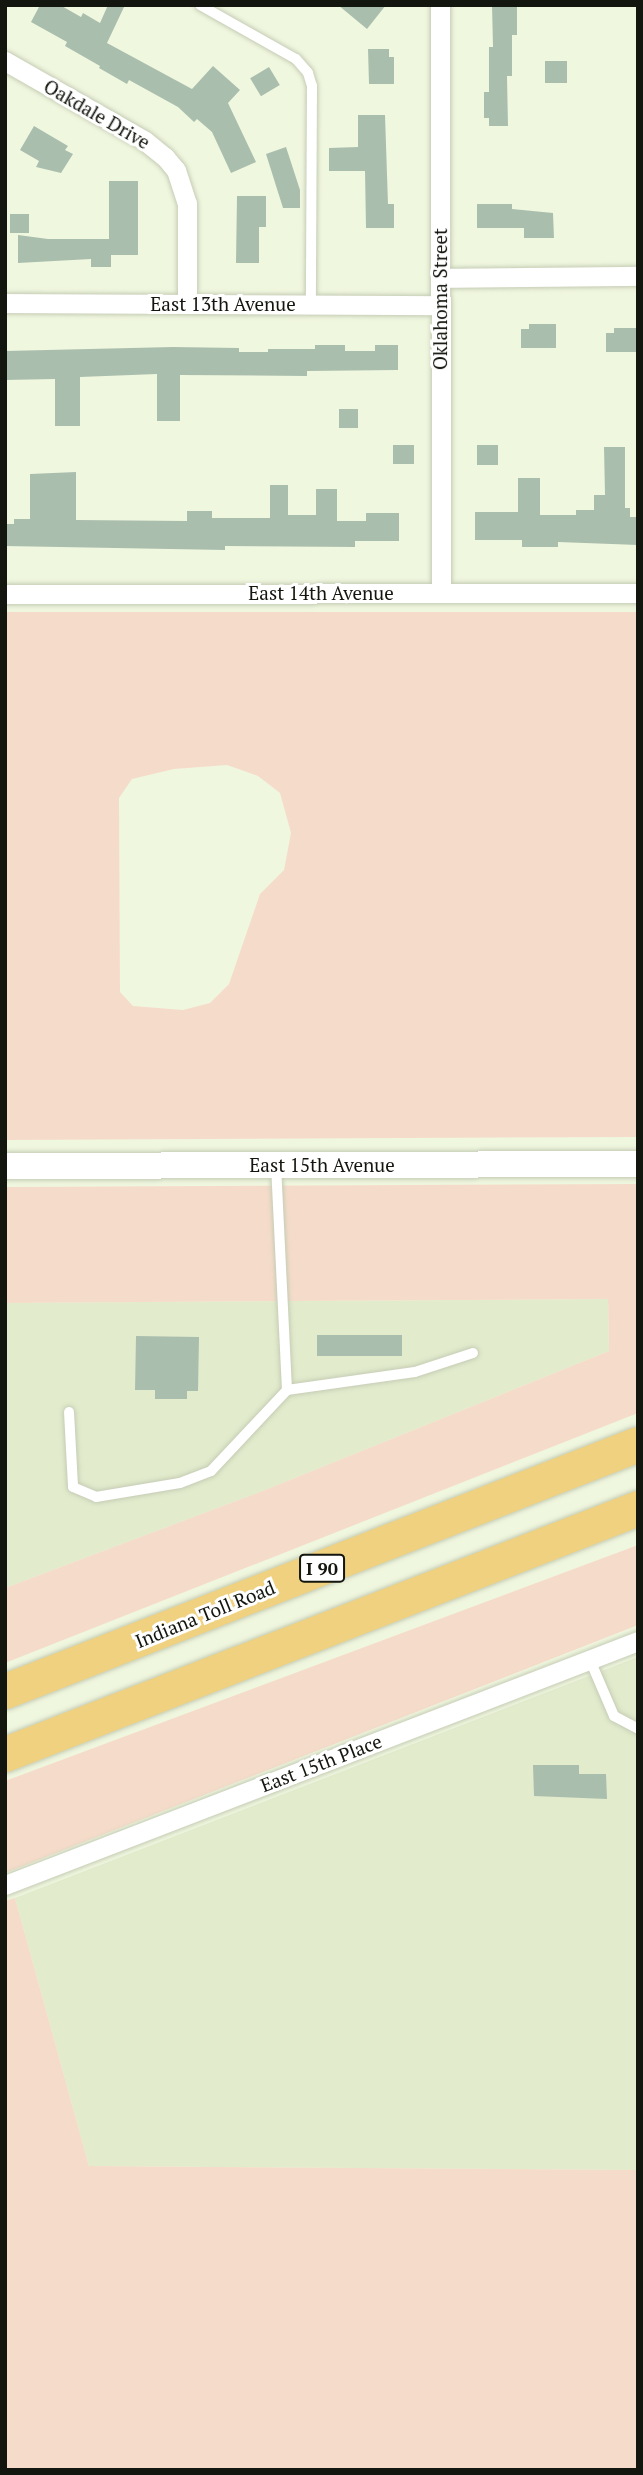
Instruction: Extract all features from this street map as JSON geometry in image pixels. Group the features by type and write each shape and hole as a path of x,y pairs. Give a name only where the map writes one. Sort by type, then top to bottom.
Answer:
{"highway":[{"name":"Indiana Toll Road","path":"5,1691 638,1444"},
{"path":"5,1754 638,1508"}],"street":[{"name":"Oklahoma Street","path":"440,5 441,592"},
{"name":"Oakdale Drive","path":"5,61 145,141 176,170 187,204 187,304"},
{"path":"440,278 638,276"},
{"name":"East 13th Avenue","path":"5,303 440,305"},
{"name":"East 14th Avenue","path":"5,594 638,593"},
{"name":"East 15th Avenue","path":"5,1166 638,1164"},
{"name":"East 15th Place","path":"5,1885 638,1642"}],"lane":[{"path":"200,5 296,59 308,72 312,86 311,304"},
{"path":"276,1166 287,1390"},
{"path":"69,1412 73,1487 96,1497 180,1483 211,1471 287,1390 415,1372 473,1353"},
{"path":"590,1660 614,1716 638,1729"}],"shaded area":[{"path":"5,612 638,612 638,1137 5,1140","holes":["227,765 258,776 280,793 291,833 284,870 260,894 229,984 210,1003 183,1010 133,1006 120,992 119,798 132,779 174,769"]},
{"path":"638,1184 638,1413 5,1663 5,1588 265,1490 609,1351 608,1299 5,1303 5,1187"},
{"path":"608,1299 609,1351 265,1490 5,1588 5,1303"},
{"path":"638,1545 638,1625 5,1873 5,1781"},
{"path":"638,1657 638,2170 89,2166 15,1898"},
{"path":"15,1898 89,2166 638,2170 638,2470 5,2470 5,1901"}],"building":[{"path":"40,5 60,5 81,17 83,13 100,23 108,5 125,5 107,43 192,89 213,66 240,90 228,103 256,162 231,173 212,132 197,119 194,122 178,107 129,80 127,84 99,68 100,66 65,46 67,42 31,22"},
{"path":"338,5 386,5 367,29"},
{"path":"492,5 517,5 517,35 512,35 512,76 507,76 508,126 489,126 489,118 484,118 484,92 489,92 489,47 493,47"},
{"path":"368,49 389,49 389,57 394,57 394,84 369,84"},
{"path":"545,61 567,61 567,83 545,83"},
{"path":"269,67 280,85 261,96 250,78"},
{"path":"358,115 385,115 388,204 394,204 394,228 366,228 365,171 329,171 329,148 358,147"},
{"path":"34,126 68,146 65,150 73,154 61,173 36,167 39,161 20,150"},
{"path":"286,147 300,190 300,208 283,208 266,154"},
{"path":"109,181 138,181 138,255 111,255 111,267 91,267 91,259 18,263 18,235 48,239 109,239"},
{"path":"237,196 266,196 266,227 259,227 259,263 236,263"},
{"path":"477,204 512,204 512,209 553,213 554,238 524,238 524,228 477,228"},
{"path":"10,214 29,214 29,233 10,233"},
{"path":"529,324 556,324 556,348 521,348 521,329 529,329"},
{"path":"614,328 638,328 638,352 606,352 606,333 614,333"},
{"path":"315,345 345,345 345,351 375,351 375,345 398,345 398,370 307,371 307,376 180,375 180,421 157,421 157,374 80,377 80,426 55,426 55,379 5,380 5,351 173,347 239,348 239,352 268,352 268,349 315,349"},
{"path":"339,409 358,409 358,428 339,428"},
{"path":"393,445 414,445 414,464 393,464"},
{"path":"477,445 498,445 498,465 477,465"},
{"path":"604,447 625,447 625,508 630,508 630,517 638,517 638,545 558,542 558,547 522,547 522,540 475,540 475,512 518,512 518,478 540,478 540,515 576,515 576,510 594,510 594,495 605,495"},
{"path":"76,472 76,520 187,521 187,511 212,511 212,518 270,518 270,485 288,485 288,515 316,515 316,489 337,489 337,521 366,521 366,513 399,513 399,541 355,541 355,547 225,546 225,550 5,546 5,524 14,524 14,519 30,519 30,474"},
{"path":"317,1335 402,1335 402,1356 317,1356"},
{"path":"136,1336 199,1337 198,1391 187,1391 187,1399 155,1399 155,1390 135,1390"},
{"path":"533,1765 579,1765 579,1774 606,1774 607,1799 534,1796"}]}
